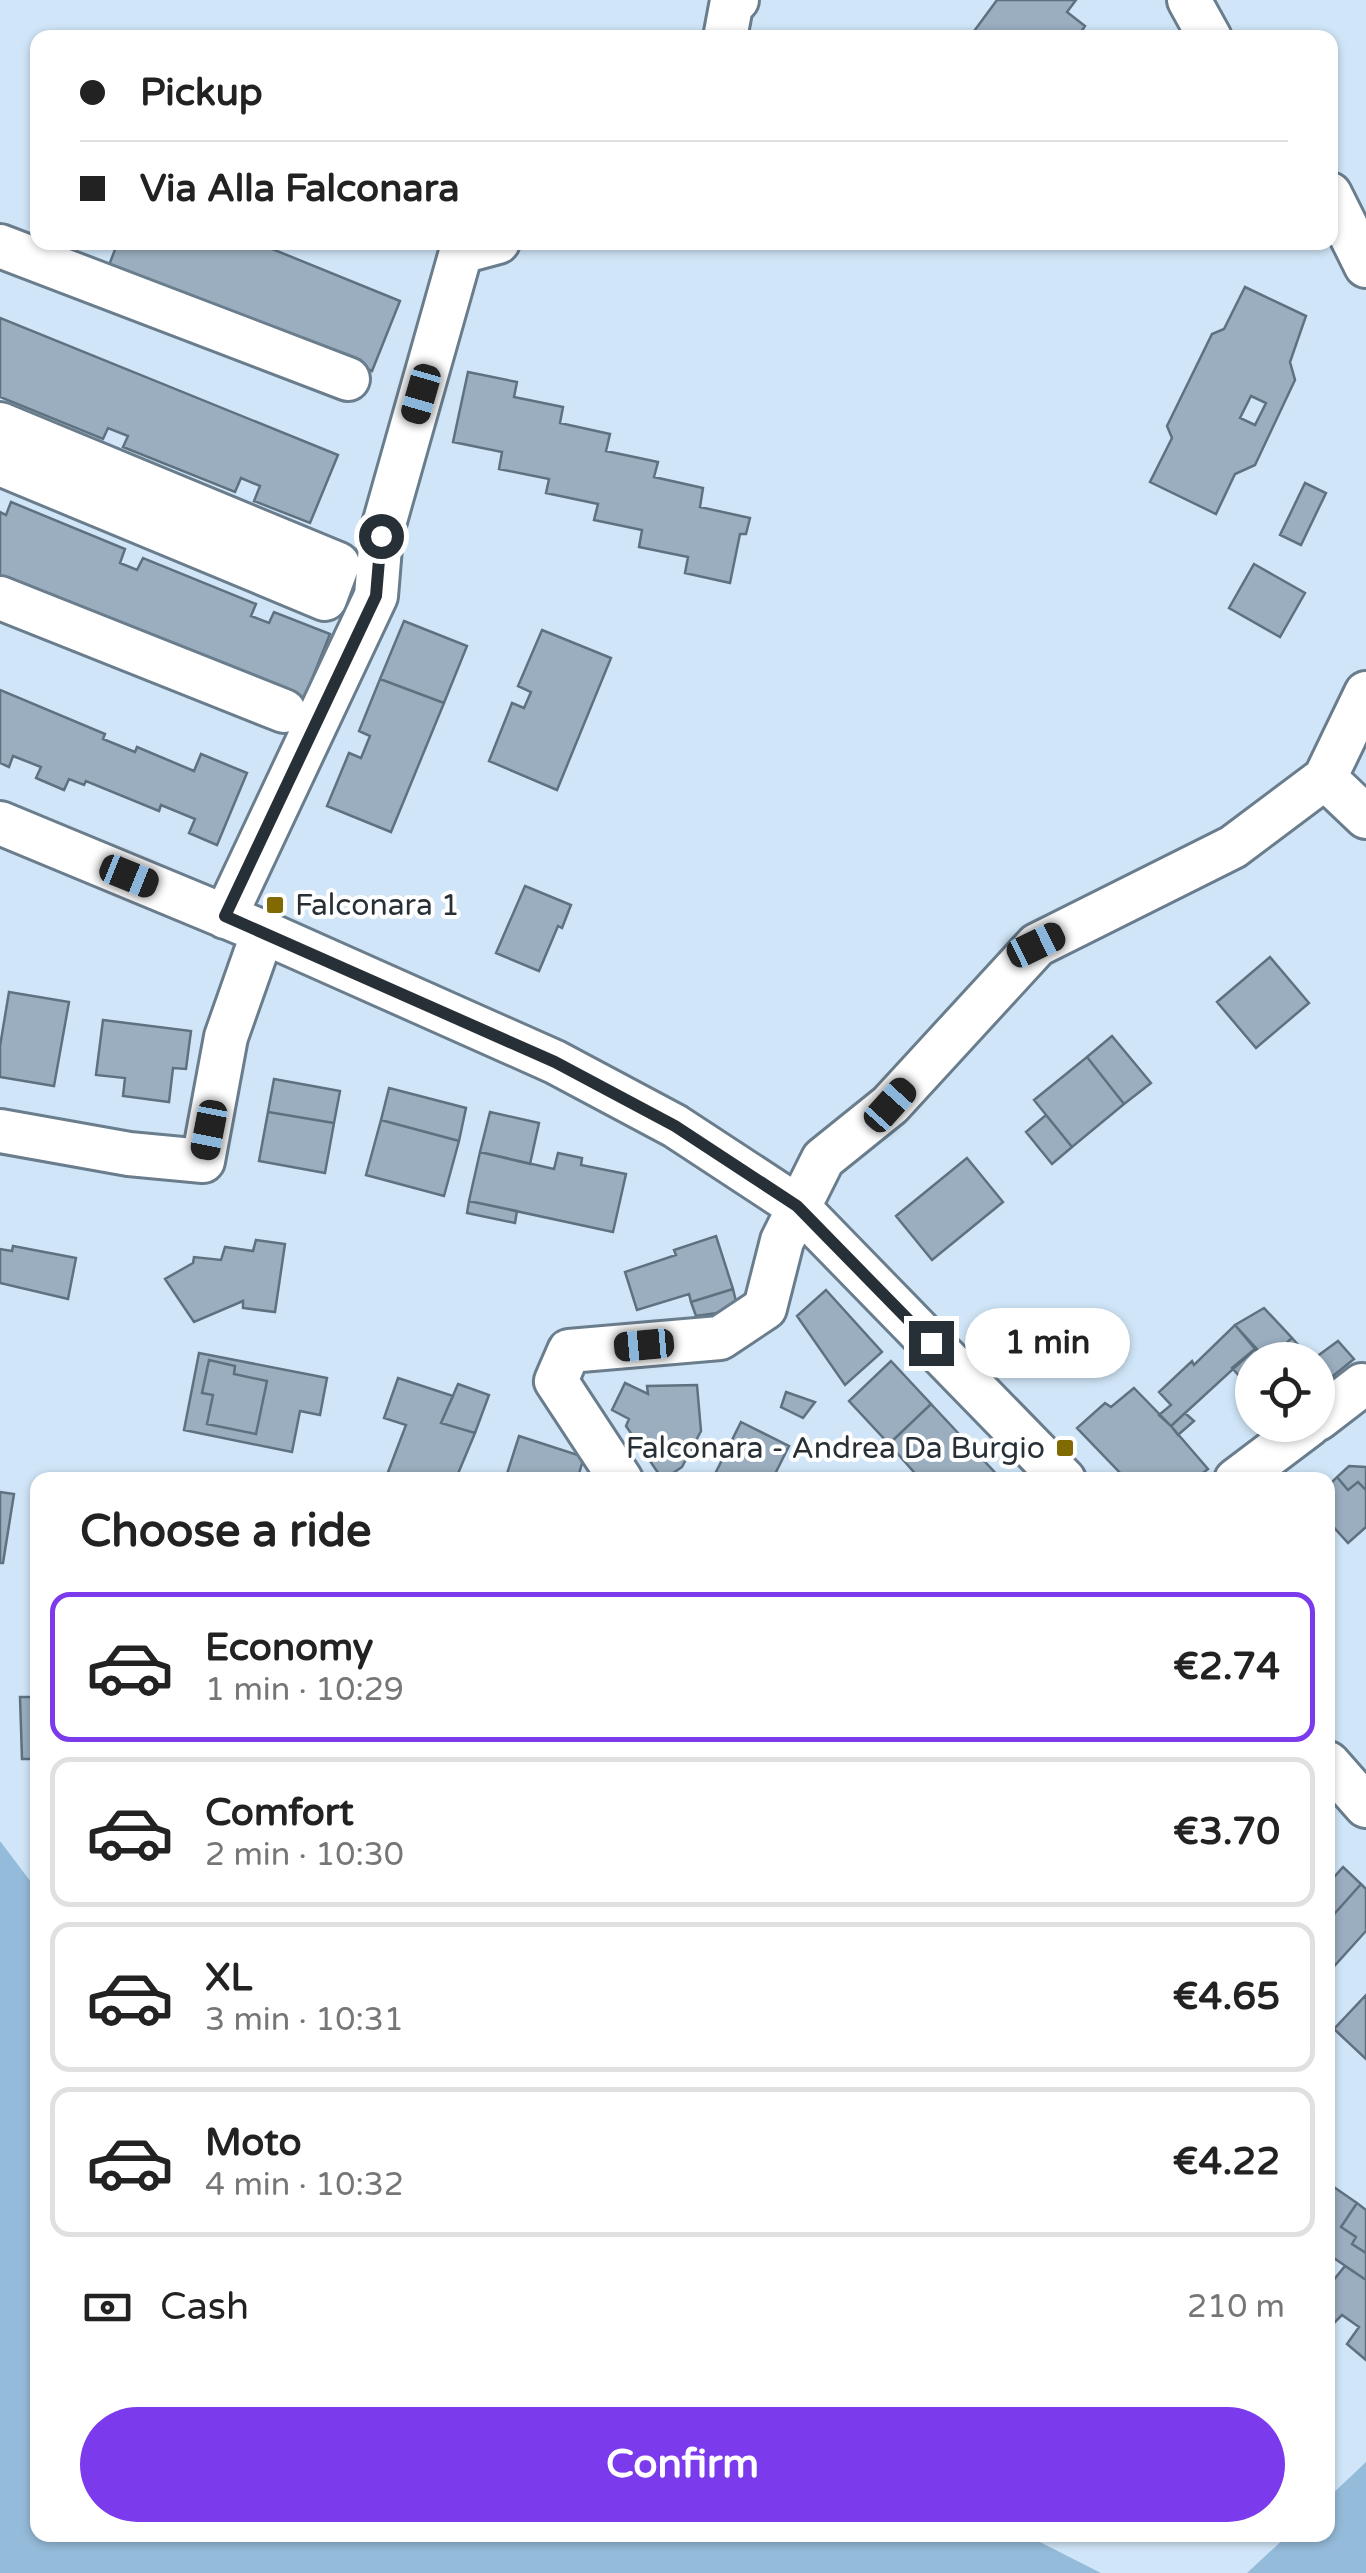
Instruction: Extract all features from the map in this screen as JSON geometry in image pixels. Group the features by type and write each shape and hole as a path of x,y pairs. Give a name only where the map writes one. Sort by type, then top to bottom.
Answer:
{"street":[{"path":"727,30 731,6 737,0"},
{"path":"1190,0 1206,30"},
{"path":"1338,210 1366,266"},
{"path":"0,246 348,379"},
{"path":"0,1131 128,1154 203,1161 244,924 376,596 381,536 460,252 468,250"},
{"path":"0,424 338,564 325,599 0,464"},
{"path":"0,598 284,711"},
{"path":"616,1472 556,1381 569,1351 720,1338 765,1308 782,1241 822,1159 890,1105 1036,945 1234,847 1325,778 1366,693"},
{"path":"1325,778 1366,816"},
{"path":"0,823 244,924 555,1062 675,1126 797,1206 1056,1472"},
{"path":"1335,1406 1362,1386"},
{"path":"1247,1472 1287,1442"},
{"path":"1335,1771 1366,1806"}],"shaded area":[{"path":"0,1841 30,1881 30,2542 1040,2542 1101,2573 0,2573"},
{"path":"1366,2462 1366,2573 1247,2573 1280,2542 1335,2542 1335,2491"}],"building":[{"path":"997,0 1076,0 1067,12 1085,26 1082,30 975,30"},
{"path":"115,250 275,250 400,301 372,371 109,265"},
{"path":"1245,287 1306,316 1290,362 1295,380 1255,465 1235,474 1216,514 1150,482 1172,438 1167,426 1212,334 1224,329","holes":["1251,396 1266,403 1255,425 1240,418"]},
{"path":"0,318 338,455 310,523 254,501 260,486 241,478 235,492 123,447 128,436 108,428 103,439 0,397"},
{"path":"468,372 517,382 514,397 563,407 560,423 610,434 606,451 658,462 654,477 703,488 700,507 750,518 746,534 740,534 730,583 685,573 688,557 639,547 642,530 594,520 598,504 546,493 549,479 499,469 502,452 453,442"},
{"path":"1305,483 1326,493 1301,545 1280,535"},
{"path":"11,502 125,549 120,563 137,570 143,558 256,604 251,616 269,623 274,612 330,634 302,704 0,581 0,512 6,515"},
{"path":"1254,564 1305,593 1280,637 1229,608"},
{"path":"404,621 467,646 444,703 380,679"},
{"path":"542,630 611,658 557,790 489,761 512,703 524,708 531,692 518,686"},
{"path":"380,679 444,703 391,832 327,806 349,753 361,758 370,736 359,731"},
{"path":"0,690 105,734 103,739 135,752 137,747 194,771 201,754 247,773 217,845 189,833 195,819 161,805 159,811 86,781 84,785 69,779 64,790 36,778 41,767 13,756 9,767 0,763"},
{"path":"525,886 571,905 539,971 496,953"},
{"path":"1270,957 1309,1003 1256,1048 1217,1002"},
{"path":"9,992 69,1002 54,1086 0,1077 0,1046"},
{"path":"103,1020 191,1031 186,1069 173,1068 169,1102 123,1096 125,1078 96,1075"},
{"path":"1112,1036 1151,1083 1124,1104 1087,1057"},
{"path":"1087,1057 1124,1104 1072,1147 1034,1100"},
{"path":"274,1079 340,1091 334,1123 268,1112"},
{"path":"389,1088 466,1108 459,1141 381,1120"},
{"path":"268,1112 334,1123 325,1173 259,1161"},
{"path":"490,1112 539,1123 530,1164 480,1152"},
{"path":"1046,1115 1072,1147 1052,1164 1026,1132"},
{"path":"381,1120 459,1141 444,1196 366,1175"},
{"path":"480,1152 554,1169 558,1153 582,1158 581,1165 626,1174 613,1232 469,1201"},
{"path":"967,1158 1003,1202 932,1260 896,1216"},
{"path":"469,1201 517,1211 515,1223 467,1213"},
{"path":"716,1236 733,1289 691,1302 689,1294 637,1310 625,1272"},
{"path":"256,1240 285,1244 275,1312 243,1308 243,1301 194,1322 165,1279 193,1263 194,1257 221,1260 225,1247 253,1251"},
{"path":"13,1246 76,1258 68,1299 0,1283 0,1249 12,1251"},
{"path":"733,1289 738,1310 696,1316 691,1302"},
{"path":"826,1290 882,1352 845,1385 797,1316"},
{"path":"1264,1308 1292,1338 1287,1342 1251,1342 1235,1325"},
{"path":"1235,1325 1249,1342 1235,1342 1235,1367 1171,1426 1159,1415 1171,1405 1159,1392 1192,1361 1194,1365"},
{"path":"1338,1341 1354,1359 1335,1374 1335,1343"},
{"path":"199,1353 327,1378 320,1415 300,1411 292,1452 184,1430","holes":["209,1360 235,1366 234,1374 267,1381 256,1434 207,1424 213,1395 202,1393"]},
{"path":"209,1360 235,1366 234,1374 267,1381 256,1434 207,1424 213,1395 202,1393"},
{"path":"891,1361 931,1404 889,1444 849,1401"},
{"path":"398,1378 453,1396 441,1423 475,1433 459,1472 388,1472 406,1425 384,1418"},
{"path":"625,1383 648,1394 647,1386 697,1385 701,1431 682,1467 675,1472 658,1472 626,1426 629,1419 612,1410"},
{"path":"458,1384 489,1395 475,1433 441,1423"},
{"path":"1134,1388 1208,1469 1119,1472 1077,1428 1105,1403 1111,1407"},
{"path":"786,1392 815,1402 803,1418 781,1407"},
{"path":"931,1404 995,1472 914,1472 889,1444"},
{"path":"1185,1413 1194,1421 1178,1435 1171,1426"},
{"path":"741,1422 789,1446 776,1472 716,1472"},
{"path":"519,1436 584,1457 579,1472 508,1472"},
{"path":"1349,1466 1366,1467 1366,1490 1358,1482 1348,1490 1337,1477"},
{"path":"1335,1479 1348,1490 1358,1482 1366,1490 1366,1527 1348,1543 1335,1529"},
{"path":"0,1492 14,1494 3,1563 0,1563"},
{"path":"20,1697 30,1697 30,1759 22,1759"},
{"path":"1343,1867 1361,1884 1335,1913 1335,1876"},
{"path":"1361,1884 1366,1889 1366,1931 1335,1965 1335,1913"},
{"path":"1366,1995 1366,2059 1335,2028"},
{"path":"1335,2188 1357,2203 1341,2227 1356,2237 1352,2244 1366,2253 1366,2280 1335,2259"},
{"path":"1357,2203 1366,2210 1366,2253 1352,2244 1356,2237 1341,2227"},
{"path":"1345,2266 1366,2280 1366,2360 1347,2344 1359,2327 1342,2315 1335,2322 1335,2278"}],"place":[{"name":"Falconara 1","path":"275,905"},
{"name":"Falconara - Andrea Da Burgio","path":"1065,1448"}],"route":[{"path":"381,536 376,596 225,916 555,1062 675,1126 797,1206 931,1343"}]}
